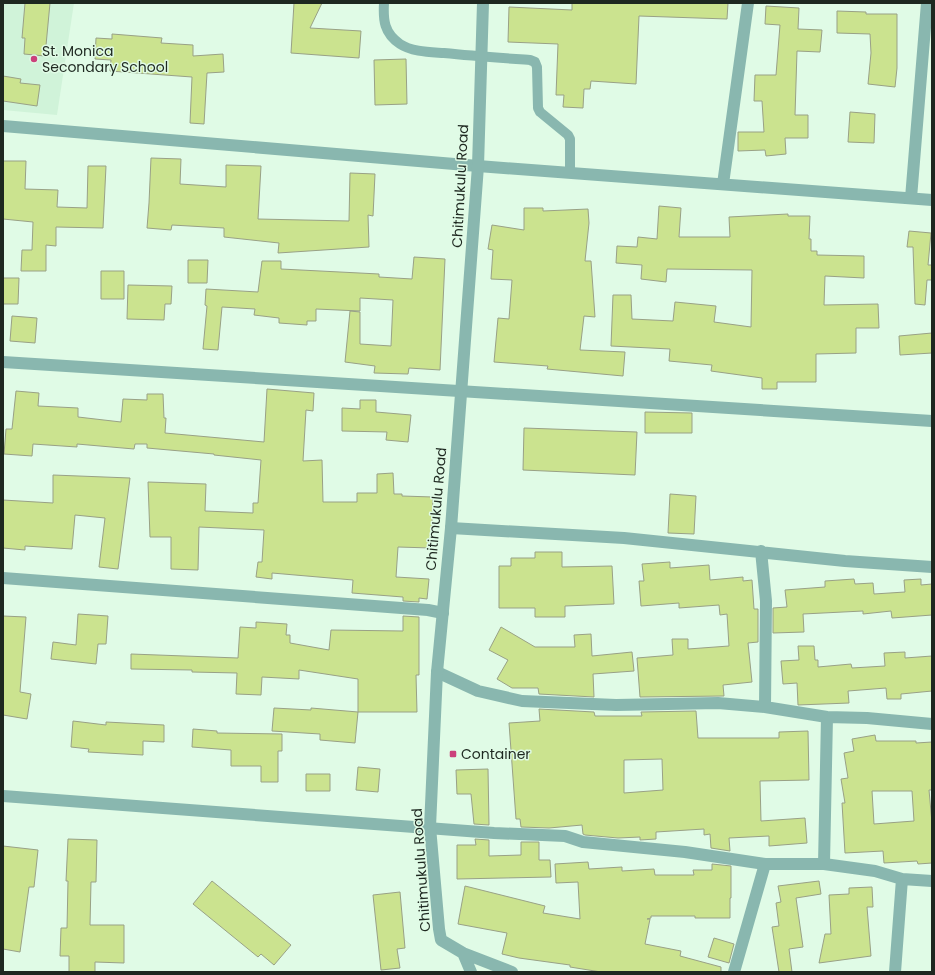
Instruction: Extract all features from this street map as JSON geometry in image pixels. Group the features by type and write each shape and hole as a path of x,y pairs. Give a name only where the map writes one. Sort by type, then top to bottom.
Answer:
{"street":[{"name":"Chitimukulu Road","path":"483,3 478,166 450,528 437,672 430,827 441,940 463,953 512,972"},
{"path":"723,184 748,3"},
{"path":"911,198 927,3"},
{"path":"3,126 478,166 932,200"},
{"path":"3,362 461,392 932,420"},
{"path":"450,528 624,538 761,551 845,561 932,567"},
{"path":"761,551 766,601 765,707"},
{"path":"3,578 428,610 443,613"},
{"path":"437,672 478,691 522,700 616,705 718,703 765,707 827,717 867,718 932,724"},
{"path":"824,864 827,717"},
{"path":"3,796 156,809 565,836 583,842 685,852 765,864 824,864 875,871 902,879 932,881"},
{"path":"734,972 765,864"},
{"path":"895,972 902,879"},
{"path":"463,953 471,972"}],"lane":[{"path":"384,3 383,19 388,32 400,44 416,50 481,57 530,60 535,62 537,67 538,108 540,112 568,135 570,139 570,173"}],"shaded area":[{"name":"St. Monica Secondary School","path":"3,3 74,3 57,115 3,110"}],"building":[{"path":"25,3 50,3 45,56 24,54 25,38 22,38"},
{"path":"294,3 322,3 310,28 361,31 359,58 291,53"},
{"path":"572,3 728,3 727,19 639,16 636,84 591,81 590,89 584,89 583,108 563,107 564,95 556,95 558,44 508,42 509,7 572,10"},
{"path":"766,6 799,8 798,29 822,30 820,52 797,51 795,115 808,115 808,138 785,138 786,154 766,156 765,150 738,151 738,132 764,132 762,101 754,101 755,75 776,75 780,25 765,24"},
{"path":"837,11 866,12 866,14 897,14 897,68 895,87 868,84 871,53 870,34 837,33"},
{"path":"112,34 162,38 161,43 193,45 193,56 223,54 224,72 207,73 204,124 190,123 192,77 110,71 111,60 95,59 96,38 112,39"},
{"path":"406,59 407,104 375,105 374,60"},
{"path":"3,76 21,79 20,83 40,85 37,106 3,101"},
{"path":"850,112 875,114 874,143 848,142"},
{"path":"151,158 181,159 180,184 226,187 226,165 261,166 258,219 349,221 350,173 375,174 373,216 368,215 369,247 278,253 279,243 224,237 224,228 172,225 171,230 147,228"},
{"path":"3,161 26,161 25,189 58,190 57,207 87,208 88,166 106,166 103,228 56,227 56,246 46,245 46,271 21,271 22,250 32,250 33,222 3,219"},
{"path":"659,206 681,208 679,237 730,237 729,217 788,214 788,216 810,216 809,239 811,239 811,251 817,251 817,255 864,256 864,278 825,276 824,305 878,304 879,328 856,328 856,353 816,354 816,382 777,382 777,389 762,389 762,378 711,371 712,365 669,361 670,349 611,346 613,295 631,295 632,319 673,321 675,302 716,306 714,322 751,327 752,270 667,269 666,282 641,279 642,265 616,263 617,246 637,247 638,237 657,239"},
{"path":"524,208 543,208 543,211 588,209 589,223 585,261 591,261 595,317 584,316 580,350 625,352 623,376 547,369 548,366 494,362 498,318 509,319 512,280 491,279 493,250 488,249 492,225 524,230"},
{"path":"909,231 931,233 928,265 932,265 932,280 927,280 925,305 915,304 913,247 907,247"},
{"path":"414,257 445,259 440,370 409,368 408,374 374,373 375,366 345,362 350,311 360,312 360,344 391,346 393,300 360,298 360,311 316,309 316,321 307,321 307,325 279,323 279,318 254,315 255,309 222,307 218,350 203,349 207,306 205,305 206,289 258,292 262,261 281,261 281,269 379,274 379,277 412,279"},
{"path":"188,260 208,260 207,283 188,283"},
{"path":"101,271 124,271 124,299 101,299"},
{"path":"3,278 19,278 18,304 3,304"},
{"path":"128,285 172,286 171,304 165,304 164,320 127,319"},
{"path":"12,316 37,318 35,343 10,341"},
{"path":"932,333 932,353 900,355 899,336"},
{"path":"267,389 314,393 313,411 306,410 303,461 322,460 323,502 357,502 357,493 377,493 377,474 393,473 394,494 402,494 402,496 433,497 431,548 398,547 396,577 429,579 427,599 419,598 419,602 403,601 403,597 352,593 353,580 272,573 272,579 256,577 258,562 262,562 264,530 199,527 198,570 171,569 171,537 150,537 148,482 206,484 205,511 253,513 253,503 258,503 261,460 147,448 147,444 135,444 134,449 77,444 77,447 33,444 32,456 4,454 6,429 12,429 16,391 39,393 38,406 78,408 78,417 121,422 123,399 147,400 147,394 163,394 164,418 166,418 165,433 264,442"},
{"path":"360,400 376,400 376,412 411,415 408,442 386,440 387,432 342,431 342,408 360,409"},
{"path":"645,412 692,413 692,433 645,433"},
{"path":"524,428 637,432 635,475 523,470"},
{"path":"53,475 130,478 118,569 99,567 105,518 75,515 72,549 25,546 25,550 3,548 3,500 53,503"},
{"path":"670,494 696,496 694,534 668,533"},
{"path":"535,552 562,552 562,567 612,566 614,604 565,606 565,617 535,617 535,608 499,608 499,566 511,566 511,558 535,558"},
{"path":"670,562 670,568 709,565 710,580 743,577 743,581 752,580 754,609 758,609 758,642 748,643 752,682 723,685 724,696 640,697 637,658 673,655 672,639 688,639 688,649 729,646 727,614 720,615 719,605 679,608 679,603 641,606 639,581 644,581 642,564"},
{"path":"854,579 855,584 873,583 874,594 905,592 904,580 921,579 921,585 932,584 932,615 892,618 891,611 863,614 863,611 803,614 804,632 773,633 773,608 787,607 785,590 825,587 825,581"},
{"path":"78,614 108,616 106,644 98,644 96,664 51,659 53,642 76,645"},
{"path":"3,616 26,617 20,692 31,694 27,719 3,715"},
{"path":"403,616 419,617 419,675 416,675 417,712 358,712 358,679 299,670 299,679 262,677 261,695 236,694 237,673 192,672 192,670 131,669 131,654 238,658 240,627 256,628 256,622 287,624 286,635 290,635 290,643 329,650 331,630 403,631"},
{"path":"501,627 535,647 575,647 574,635 591,634 592,656 632,652 634,671 593,674 594,697 539,694 538,688 512,688 497,679 508,660 489,650"},
{"path":"798,646 814,646 815,660 818,660 818,667 851,664 852,668 885,666 884,653 905,652 905,658 932,656 932,691 901,694 901,699 887,699 886,688 848,691 849,703 798,705 797,683 783,684 781,661 799,660"},
{"path":"274,708 311,710 311,708 358,712 355,743 320,740 320,734 272,731"},
{"path":"539,709 594,712 595,716 642,716 641,712 696,711 698,738 779,738 779,732 808,731 809,780 760,781 761,821 805,818 807,843 769,846 769,836 729,838 730,851 711,848 710,834 704,835 704,829 656,832 656,839 640,840 640,837 618,838 585,835 583,834 582,825 549,828 521,827 520,819 516,819 509,723 540,721","holes":["662,759 663,790 624,793 624,760"]},
{"path":"73,721 106,725 106,722 164,725 164,742 143,741 143,755 88,752 89,749 71,747"},
{"path":"193,729 217,731 217,733 282,734 282,751 278,751 278,782 261,782 261,766 231,766 231,750 192,747"},
{"path":"875,735 876,741 916,741 916,743 932,742 932,790 929,790 932,823 932,863 918,864 917,861 884,863 883,851 845,853 842,803 845,803 841,779 848,778 844,753 854,751 852,739","holes":["872,791 912,791 914,821 874,824"]},
{"path":"358,767 380,769 378,792 356,790"},
{"path":"488,769 489,825 474,824 471,794 457,794 456,770"},
{"path":"306,774 330,774 330,791 306,791"},
{"path":"68,839 97,840 96,882 91,882 90,925 124,925 124,963 95,962 95,972 69,972 69,956 60,956 61,928 67,928 68,881 66,881"},
{"path":"475,839 489,840 489,856 521,855 521,842 539,842 539,860 550,860 551,877 457,879 457,845 476,845"},
{"path":"3,846 38,850 34,887 29,887 20,952 3,949"},
{"path":"588,862 589,869 622,867 622,871 654,869 655,875 694,875 693,870 712,870 712,864 731,866 730,918 651,916 651,918 647,919 650,919 645,944 681,951 680,956 721,967 721,972 601,972 570,967 570,965 519,958 502,954 507,933 458,924 465,886 545,906 543,913 580,919 578,882 556,883 555,864"},
{"path":"212,881 291,945 274,965 261,954 258,957 193,904"},
{"path":"819,881 821,894 796,898 803,947 789,949 792,972 779,972 772,927 779,926 776,903 781,902 778,886"},
{"path":"872,887 873,907 867,907 871,956 819,963 825,934 831,934 829,895 849,894 849,888"},
{"path":"400,892 405,948 397,949 400,968 381,970 373,895"},
{"path":"714,938 734,944 729,963 708,957"}],"place":[{"name":"St. Monica Secondary School","path":"34,59"},
{"name":"Container","path":"453,754"}]}
